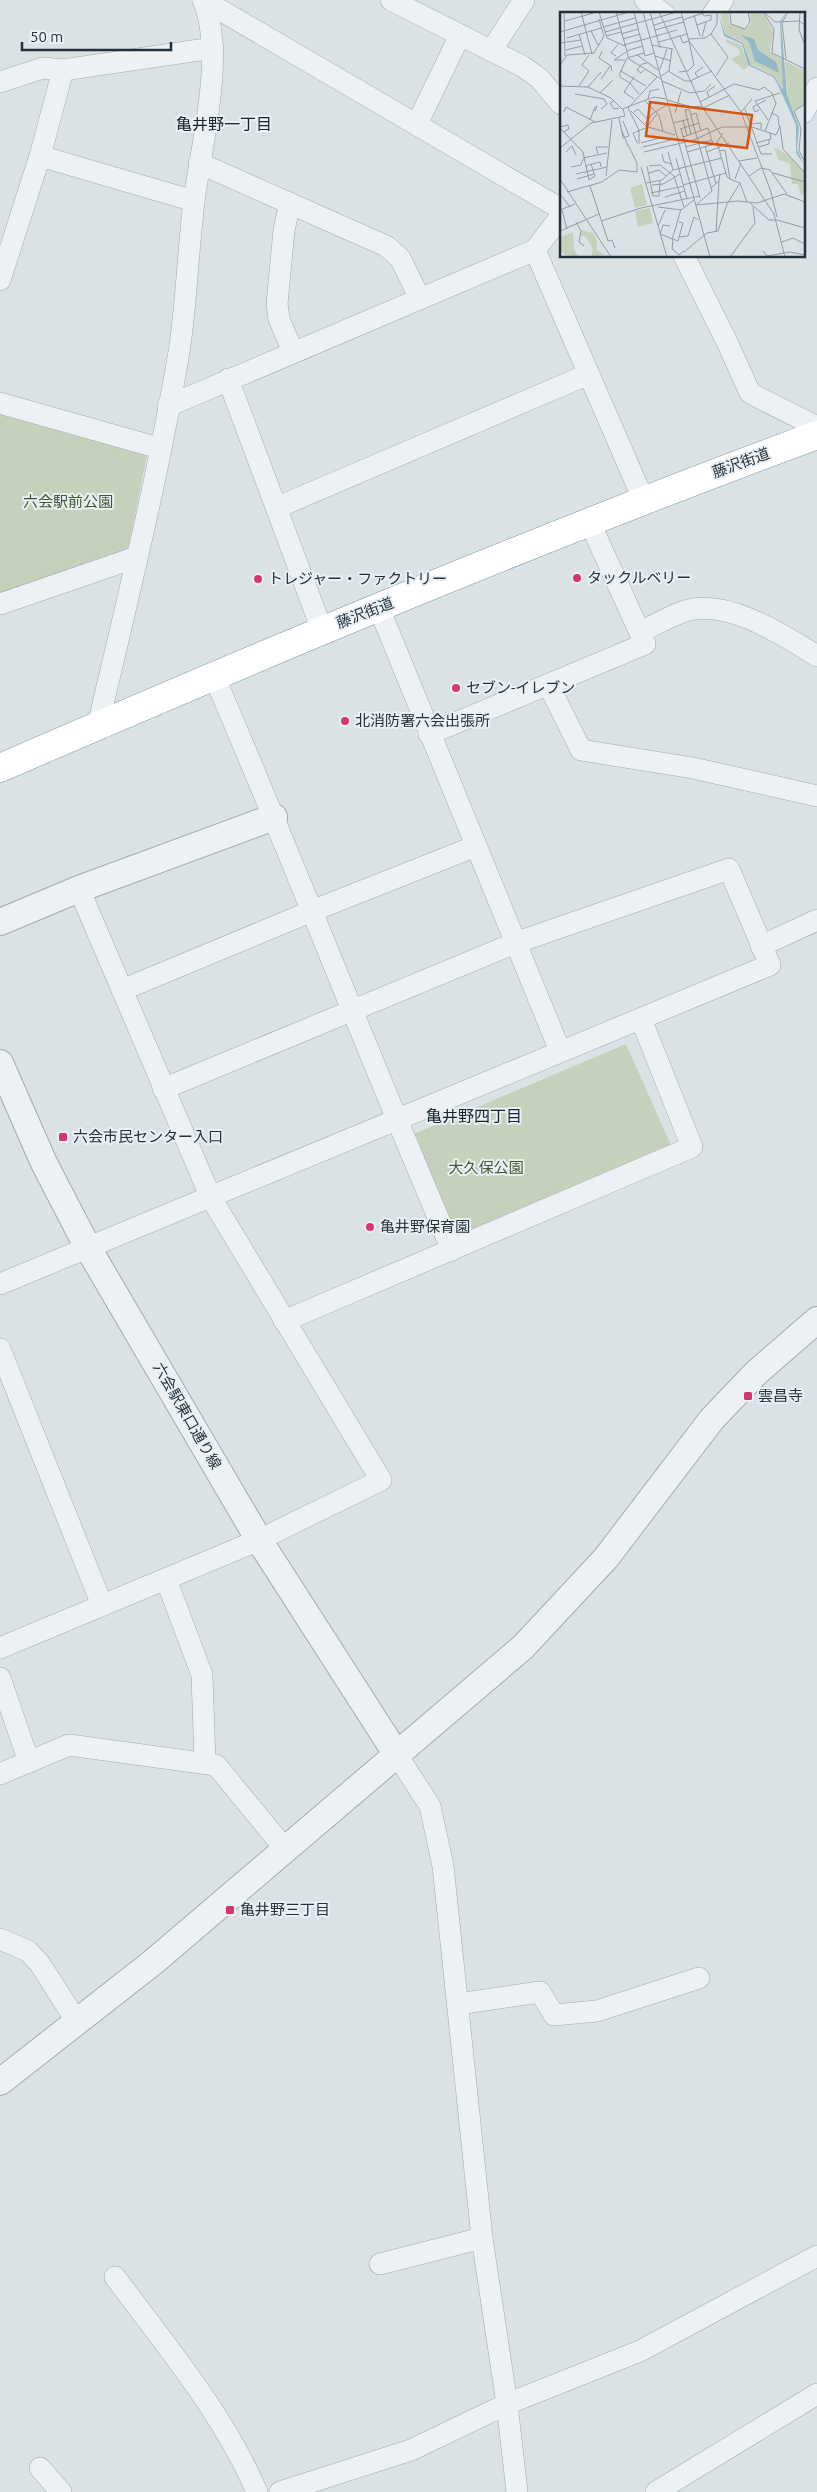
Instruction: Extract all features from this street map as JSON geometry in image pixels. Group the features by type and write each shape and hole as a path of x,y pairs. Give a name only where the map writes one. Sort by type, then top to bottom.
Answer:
{"highway":[{"name":"藤沢街道","path":"0,768 322,630 590,523 643,499 817,435"}],"street":[{"path":"98,725 137,557 179,351 194,201 213,48 210,16 203,0"},
{"path":"203,0 560,208"},
{"path":"491,51 524,0"},
{"path":"645,0 661,12"},
{"path":"714,12 723,0"},
{"path":"394,1 522,66 533,74 560,103"},
{"path":"417,124 460,36"},
{"path":"0,82 43,68 63,70 213,48"},
{"path":"0,280 40,156 63,70"},
{"path":"804,111 817,88"},
{"path":"40,156 194,201"},
{"path":"199,163 386,246 400,258 420,299"},
{"path":"290,203 284,230 277,304 279,319 294,352"},
{"path":"168,406 535,250 560,217"},
{"path":"535,250 643,499"},
{"path":"685,258 750,393 817,427"},
{"path":"278,507 589,374"},
{"path":"228,379 278,507 322,630"},
{"path":"0,403 159,448"},
{"path":"429,734 549,686 645,644 590,523"},
{"path":"0,604 137,557"},
{"path":"379,608 560,1051"},
{"path":"640,632 686,611 706,608 737,615 773,629 817,656"},
{"path":"214,676 274,817 396,1120 452,1250"},
{"path":"549,686 580,750 694,768 817,796"},
{"path":"0,922 79,889 274,817"},
{"path":"122,990 312,911 476,846"},
{"path":"0,1284 560,1051 770,966 729,869 516,943 163,1089"},
{"path":"0,1648 260,1540 381,1480 210,1198 79,889"},
{"path":"761,946 817,920"},
{"path":"284,1321 692,1147 641,1019"},
{"name":"六会駅東口通り線","path":"0,1063 44,1163 88,1248 260,1540 397,1755"},
{"path":"0,2082 152,1963 523,1648 606,1558 712,1419 756,1374 817,1320"},
{"path":"0,1349 102,1605"},
{"path":"166,1579 202,1675 205,1763"},
{"path":"0,1678 30,1762"},
{"path":"0,1774 69,1745 216,1765 285,1849"},
{"path":"397,1755 430,1806 443,1866 482,2238 507,2404 517,2492"},
{"path":"0,1939 28,1951 40,1964 77,2022"},
{"path":"458,2004 540,1992 554,2015 596,2011 699,1978"},
{"path":"380,2264 482,2238"},
{"path":"280,2492 411,2450 507,2404 640,2352 817,2256"},
{"path":"114,2277 185,2372 241,2455 257,2492"},
{"path":"656,2492 817,2394"},
{"path":"40,2468 61,2492"}],"green space":[{"name":"六会駅前公園","path":"0,414 147,455 128,549 0,602"},
{"name":"大久保公園","path":"626,1044 674,1152 453,1247 409,1136"}],"place":[{"name":"タックルベリー","path":"577,578"},
{"name":"トレジャー・ファクトリー","path":"258,579"},
{"name":"セブン-イレブン","path":"456,688"},
{"name":"北消防署六会出張所","path":"345,721"},
{"name":"六会市民センター入口","path":"63,1137"},
{"name":"亀井野保育園","path":"370,1227"},
{"name":"雲昌寺","path":"748,1396"},
{"name":"亀井野三丁目","path":"230,1910"}],"district":[{"name":"亀井野一丁目","path":"224,124"},
{"name":"亀井野四丁目","path":"474,1116"}]}
